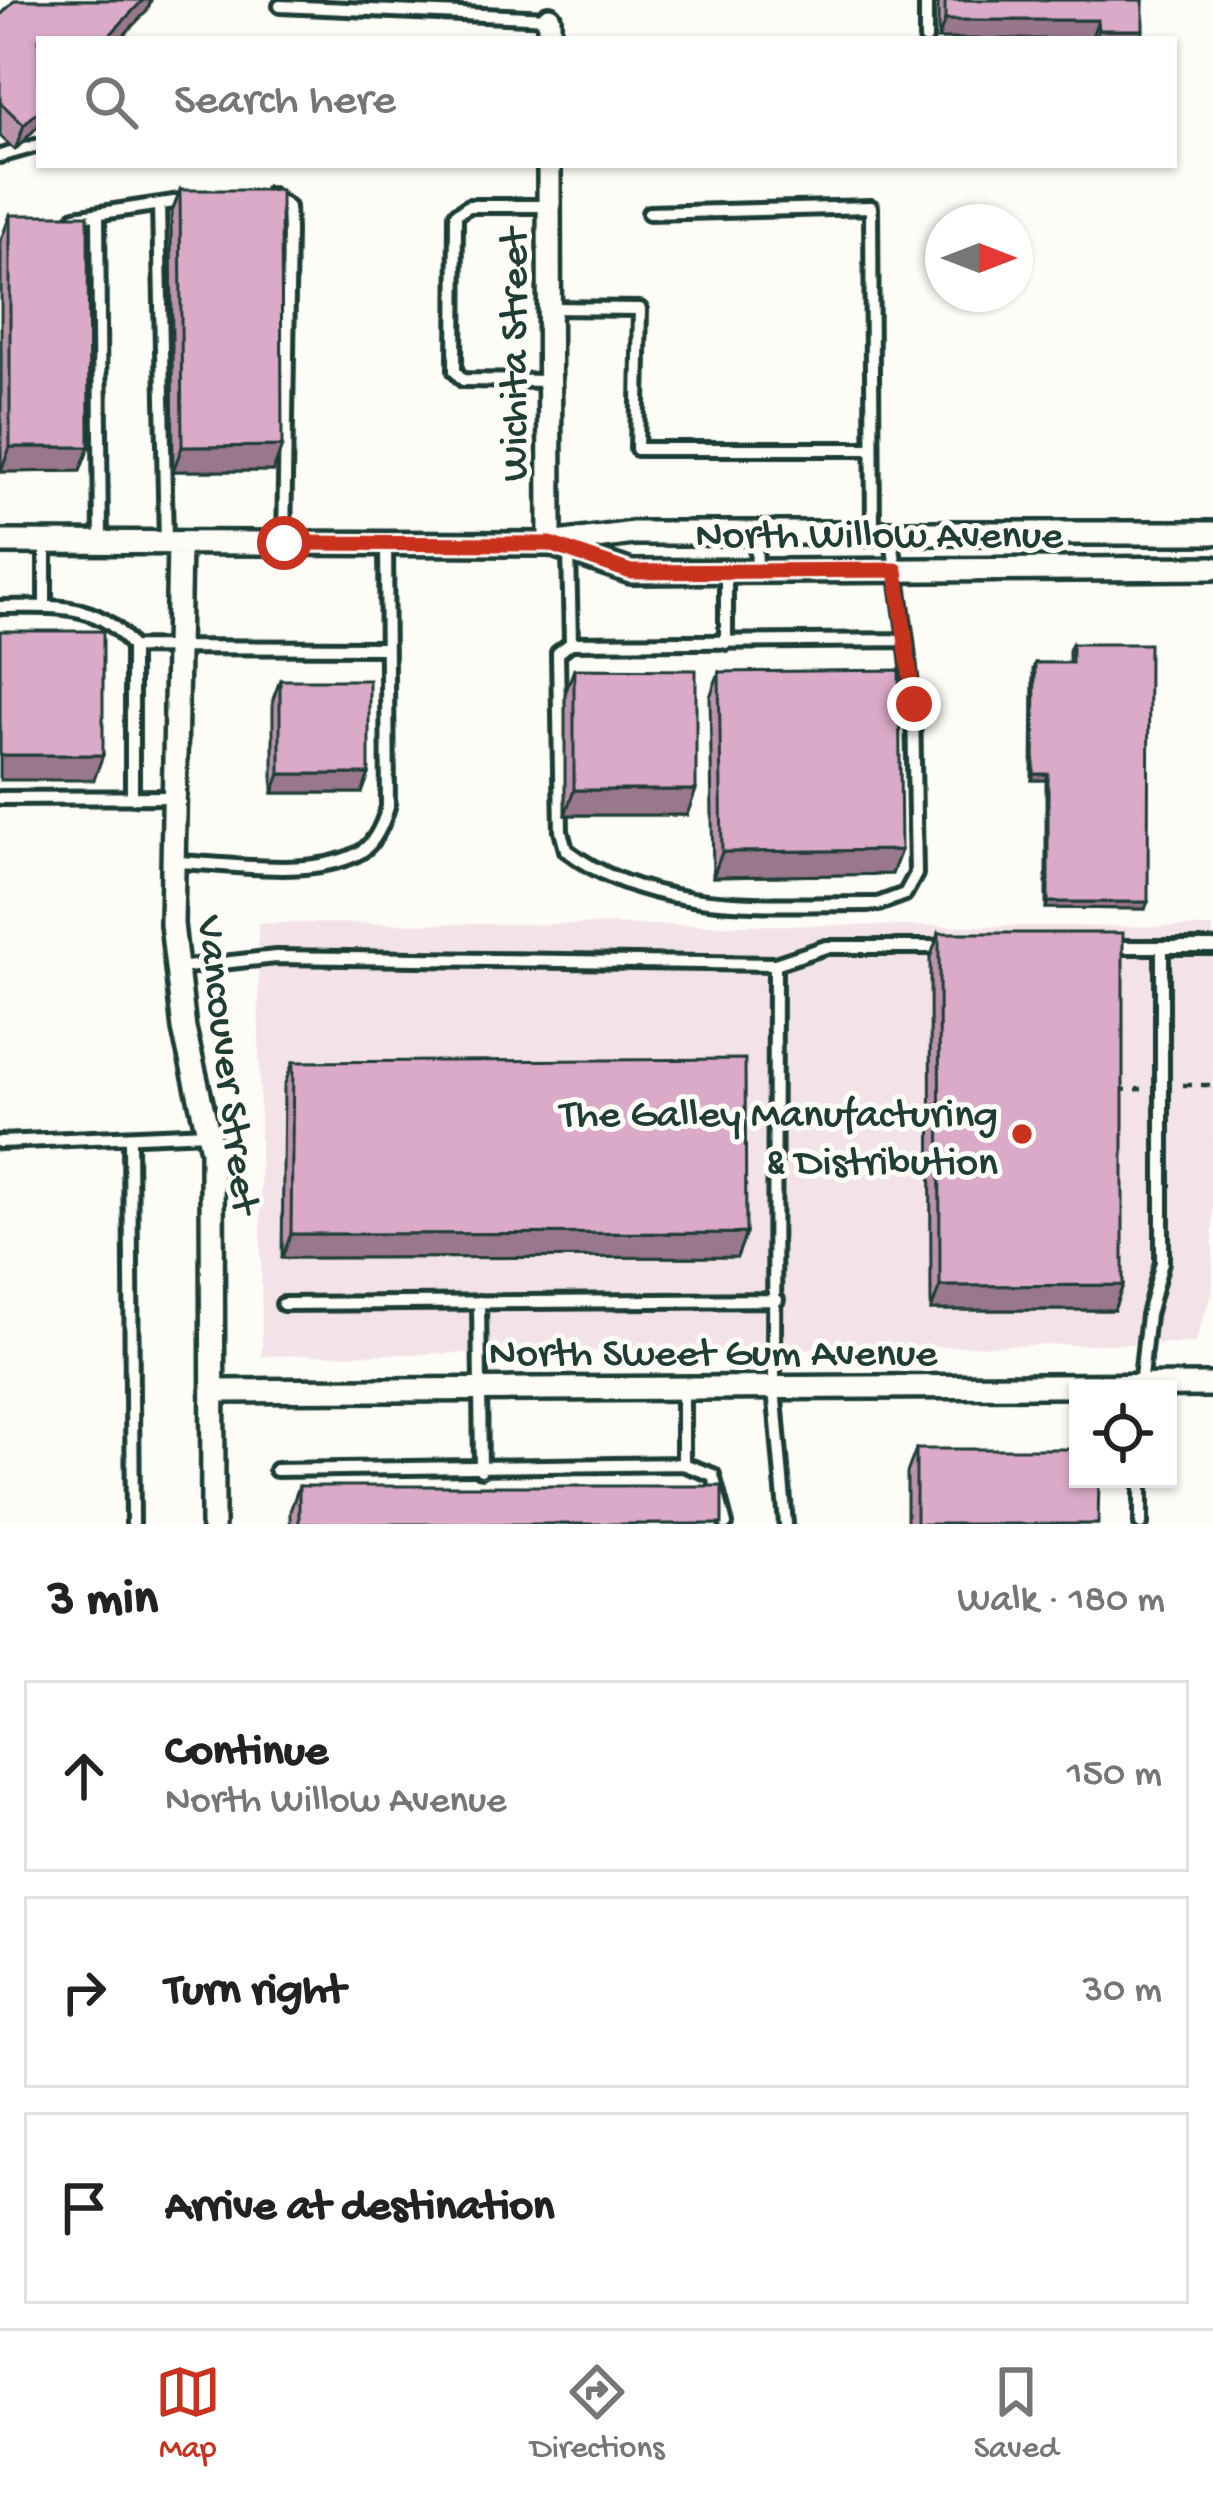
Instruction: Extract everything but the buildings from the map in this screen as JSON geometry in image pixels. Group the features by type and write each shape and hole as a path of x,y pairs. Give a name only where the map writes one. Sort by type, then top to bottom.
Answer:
{"street":[{"name":"Wichita Street","path":"549,168 549,381 563,546"},
{"name":"North Willow Avenue","path":"0,542 563,546 634,533 1213,533"},
{"name":"Vancouver Street","path":"173,543 177,647 174,969 208,1133 214,1204 213,1524"},
{"name":"North Willow Avenue","path":"563,546 631,572 1213,568"},
{"name":"North Sweet Gum Avenue","path":"1177,1386 1213,1385"},
{"name":"North Sweet Gum Avenue","path":"214,1391 1069,1387"}],"lane":[{"path":"926,0 926,36"},
{"path":"280,6 466,10 549,29"},
{"path":"0,156 36,146"},
{"path":"257,192 274,194 288,207 290,230 284,543"},
{"path":"65,218 195,198"},
{"path":"159,205 173,543"},
{"path":"549,206 469,206 456,214 455,371 463,380 549,381"},
{"path":"649,213 871,207 872,449 882,533 896,570 906,640 914,704 916,874 905,894 878,904 701,903 619,879 566,850 561,831 558,653 571,644 906,640"},
{"path":"98,215 101,542"},
{"path":"549,308 640,309 638,449 872,449"},
{"path":"756,533 757,571"},
{"path":"45,542 45,607"},
{"path":"173,862 310,865 360,854 381,829 388,807 386,543"},
{"path":"563,546 571,644"},
{"path":"726,571 726,644"},
{"path":"0,607 88,611 132,647 387,648"},
{"path":"132,647 132,798"},
{"path":"0,798 174,797"},
{"path":"174,969 276,957 775,964 826,947 960,947"},
{"path":"1095,947 1213,947"},
{"path":"1141,1380 1148,1315 1162,1262 1162,947"},
{"path":"775,964 774,1388 786,1524"},
{"path":"0,1142 208,1133"},
{"path":"130,1139 133,1524"},
{"path":"283,1304 776,1300"},
{"path":"479,1302 481,1469"},
{"path":"683,1388 683,1464"},
{"path":"276,1469 683,1464 713,1475 726,1524"},
{"path":"1141,1488 1141,1524"}],"shaded area":[{"path":"258,923 1213,927 1213,1290 1195,1343 262,1356"}],"place":[{"name":"The Galley Manufacturing & Distribution","path":"1022,1134"}],"route":[{"path":"284,543 550,544 631,572 896,570 914,704"}]}
